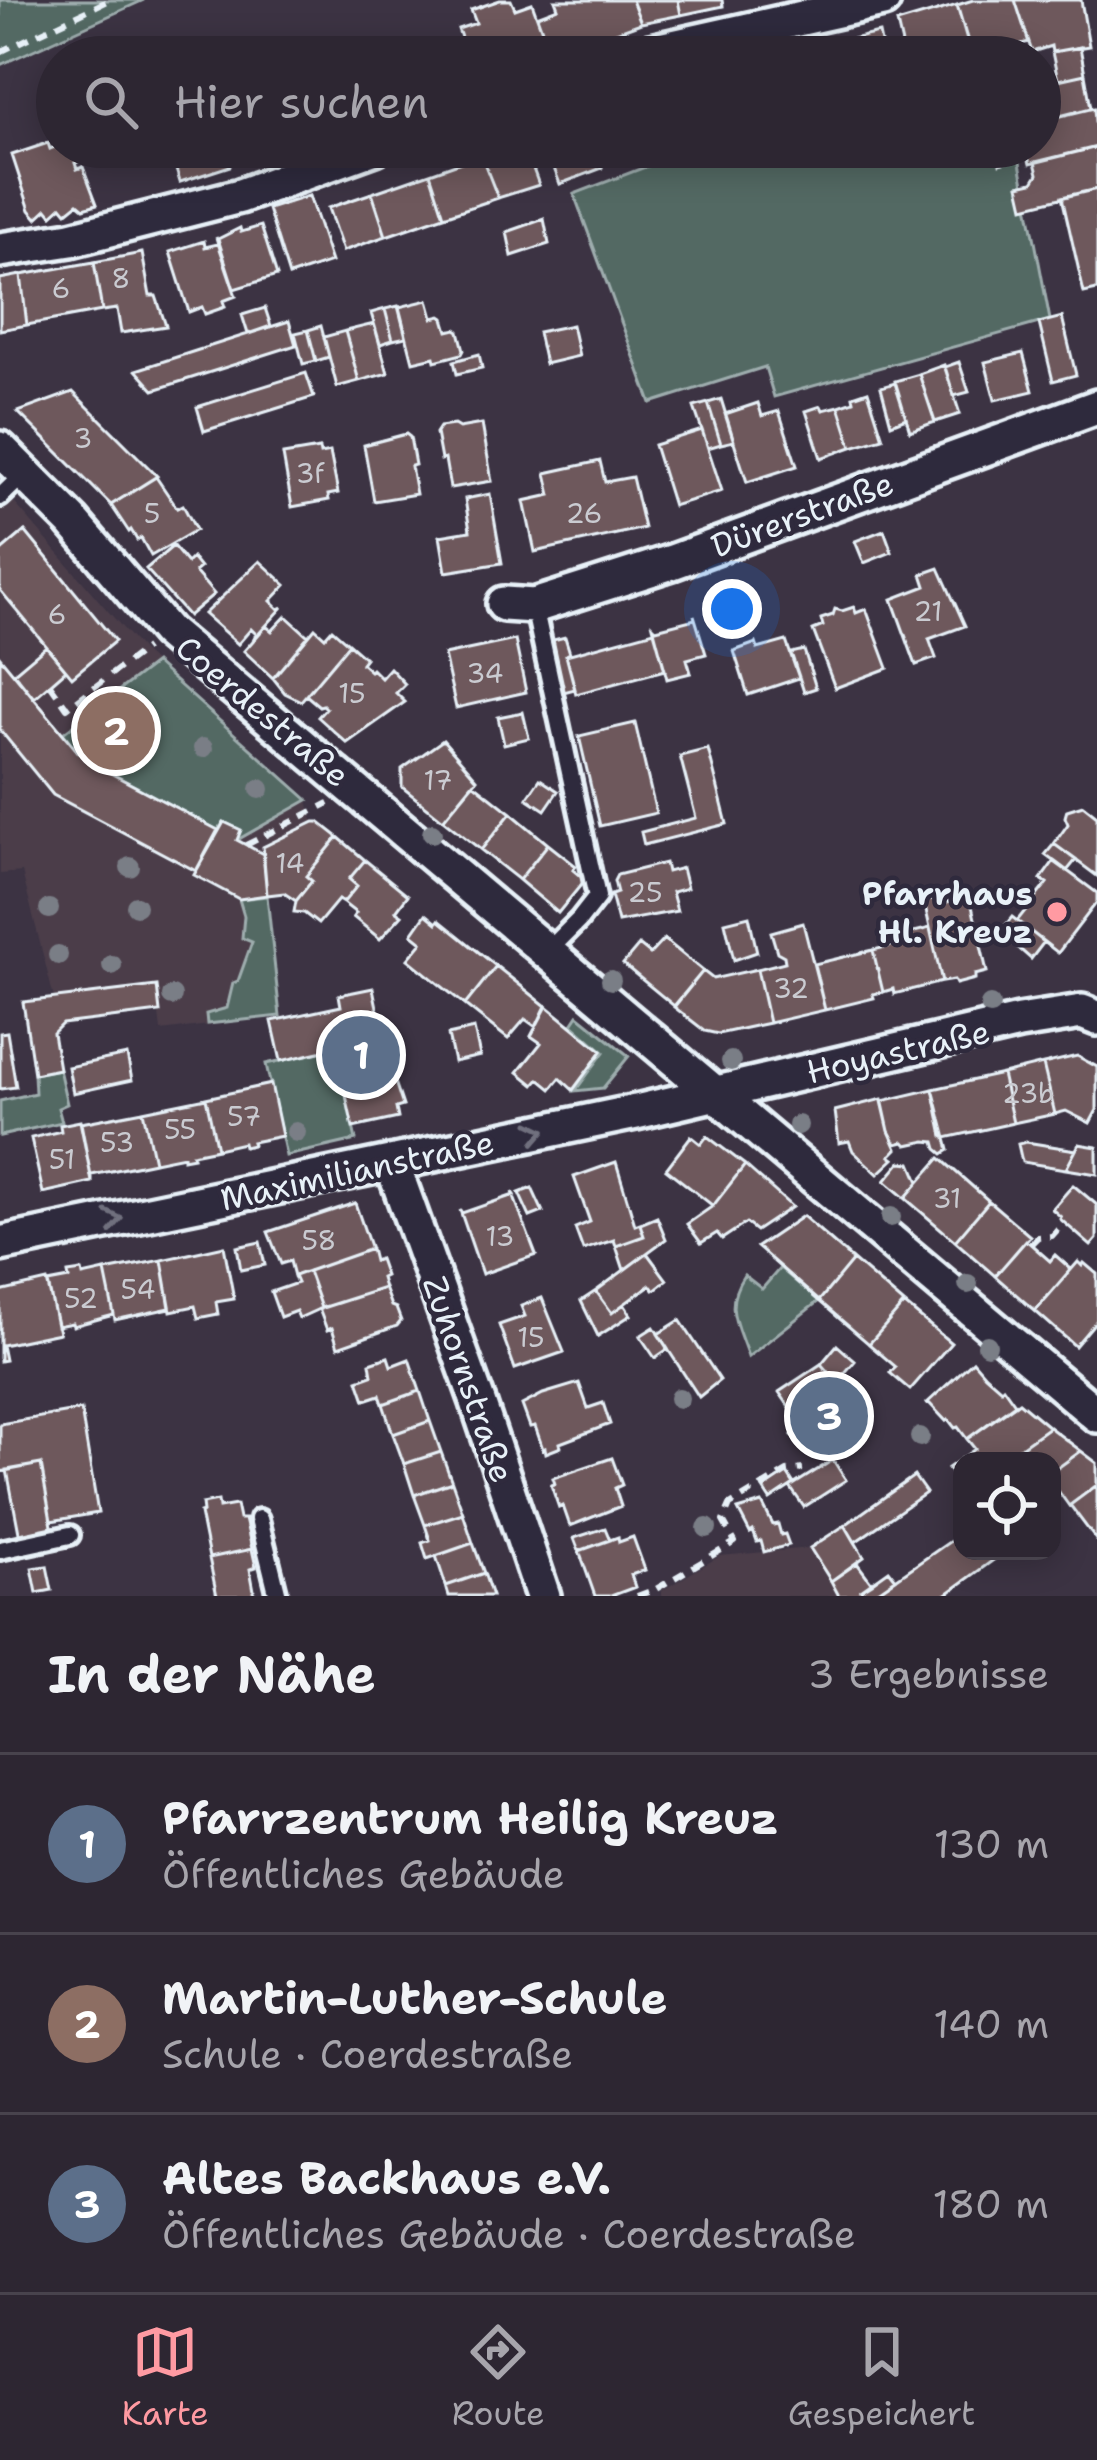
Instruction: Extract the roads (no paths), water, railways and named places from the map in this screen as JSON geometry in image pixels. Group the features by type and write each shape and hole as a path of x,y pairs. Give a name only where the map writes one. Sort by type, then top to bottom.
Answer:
{"street":[{"path":"722,36 883,0"},
{"path":"0,250 71,239 240,196 317,168"},
{"name":"Dürerstraße","path":"519,605 672,562 1097,407"},
{"name":"Coerdestraße","path":"0,449 12,486 72,521 167,632 1097,1415"},
{"name":"Hoyastraße","path":"715,1094 1092,1006"},
{"name":"Maximilianstraße","path":"0,1244 715,1094"},
{"name":"Zuhornstraße","path":"392,1163 543,1596"}],"lane":[{"path":"519,605 562,732 597,897 548,951"},
{"path":"259,1520 278,1596"},
{"path":"0,1550 70,1535"}],"place":[{"name":"Martin-Luther-Schule","path":"116,731"},
{"name":"Pfarrhaus Hl. Kreuz","path":"1057,912"},
{"name":"Pfarrzentrum Heilig Kreuz","path":"361,1055"},
{"name":"Altes Backhaus e.V.","path":"829,1416"}]}
